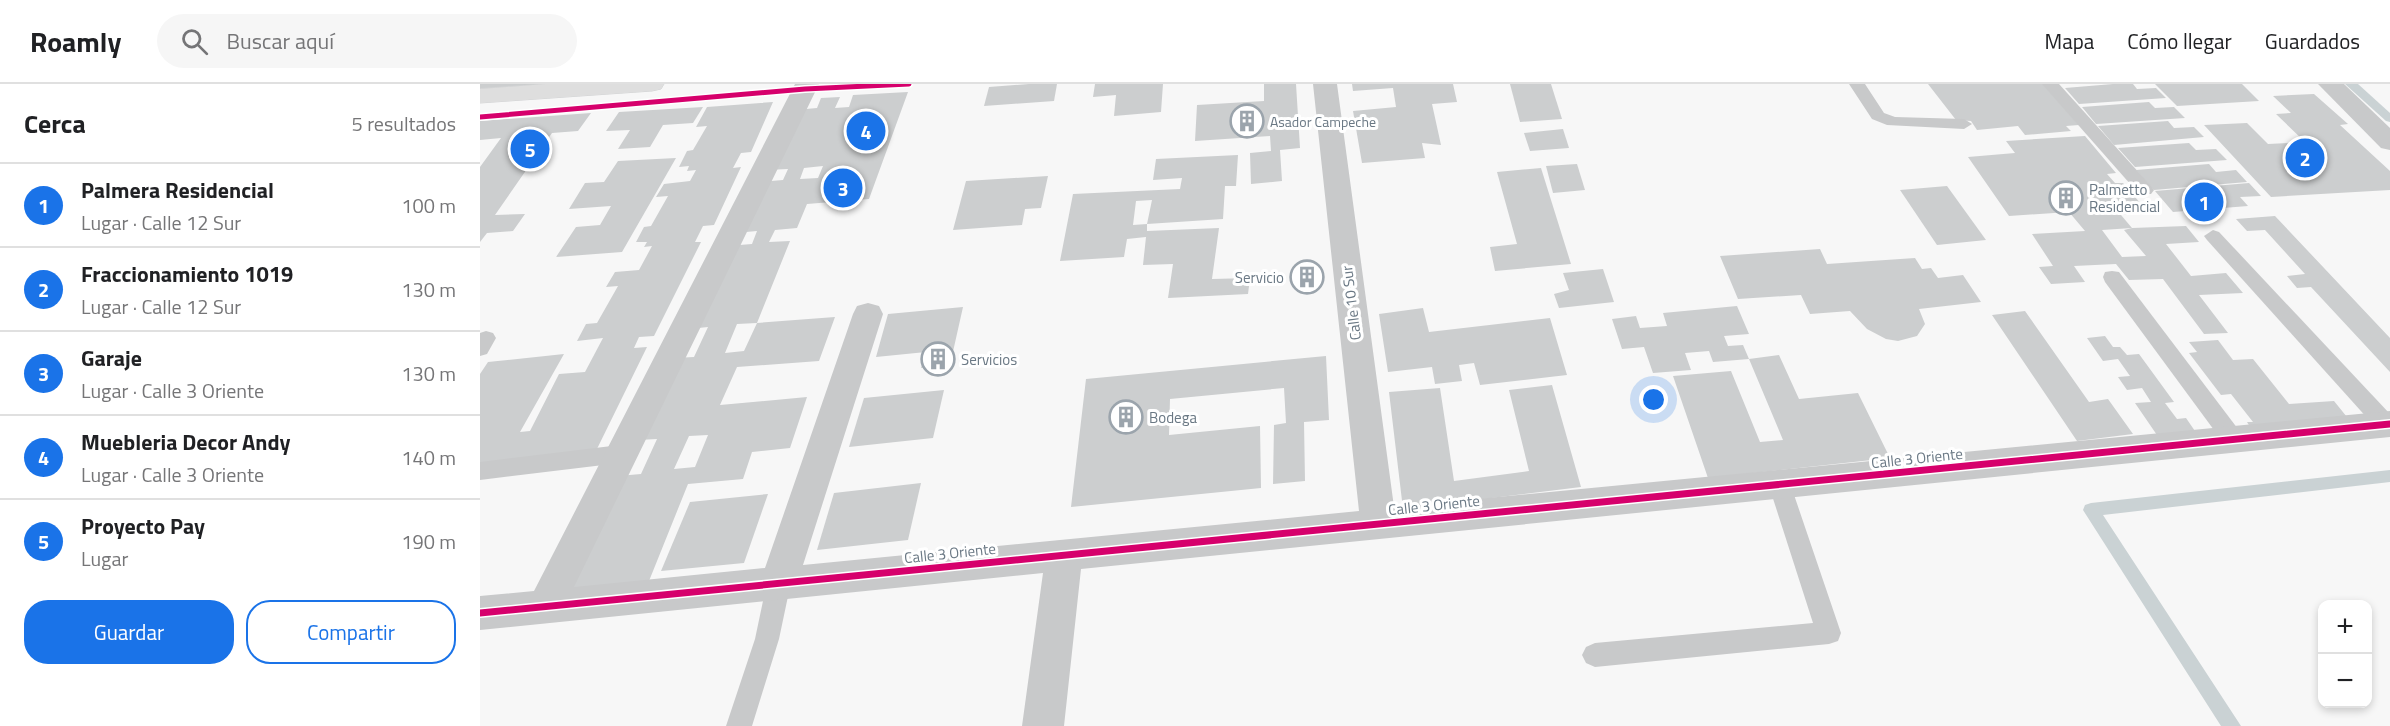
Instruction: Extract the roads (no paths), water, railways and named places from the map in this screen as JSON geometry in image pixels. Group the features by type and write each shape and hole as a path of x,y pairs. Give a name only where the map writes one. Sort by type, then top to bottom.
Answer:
{"main road":[{"path":"480,96 652,84"}],"street":[{"path":"544,606 807,84"},
{"name":"Calle 10 Sur","path":"1325,84 1378,522"},
{"path":"2330,84 2390,142"},
{"path":"779,582 868,314"},
{"name":"Calle 3 Oriente","path":"480,613 1378,522 2388,424"},
{"path":"1043,726 1064,554"}],"lane":[{"path":"1857,84 1878,116 1893,122 1964,124"},
{"path":"2050,84 2145,190"},
{"path":"2213,236 2388,424"},
{"path":"2112,277 2233,440"},
{"path":"480,471 620,454"},
{"path":"1595,655 1829,633 1779,483"},
{"path":"739,726 767,639 779,582"}],"waterway":[{"path":"2351,84 2390,119"},
{"path":"2232,726 2091,510 2390,476"}],"place":[{"name":"Asador Campeche","path":"1247,121"},
{"name":"Muebleria Decor Andy","path":"866,131"},
{"name":"Proyecto Pay","path":"530,149"},
{"name":"Fraccionamiento 1019","path":"2305,158"},
{"name":"Garaje","path":"843,188"},
{"name":"Palmetto Residencial","path":"2066,198"},
{"name":"Palmera Residencial","path":"2204,202"},
{"name":"Servicio","path":"1307,277"},
{"name":"Servicios","path":"938,359"},
{"name":"Bodega","path":"1126,417"}]}
